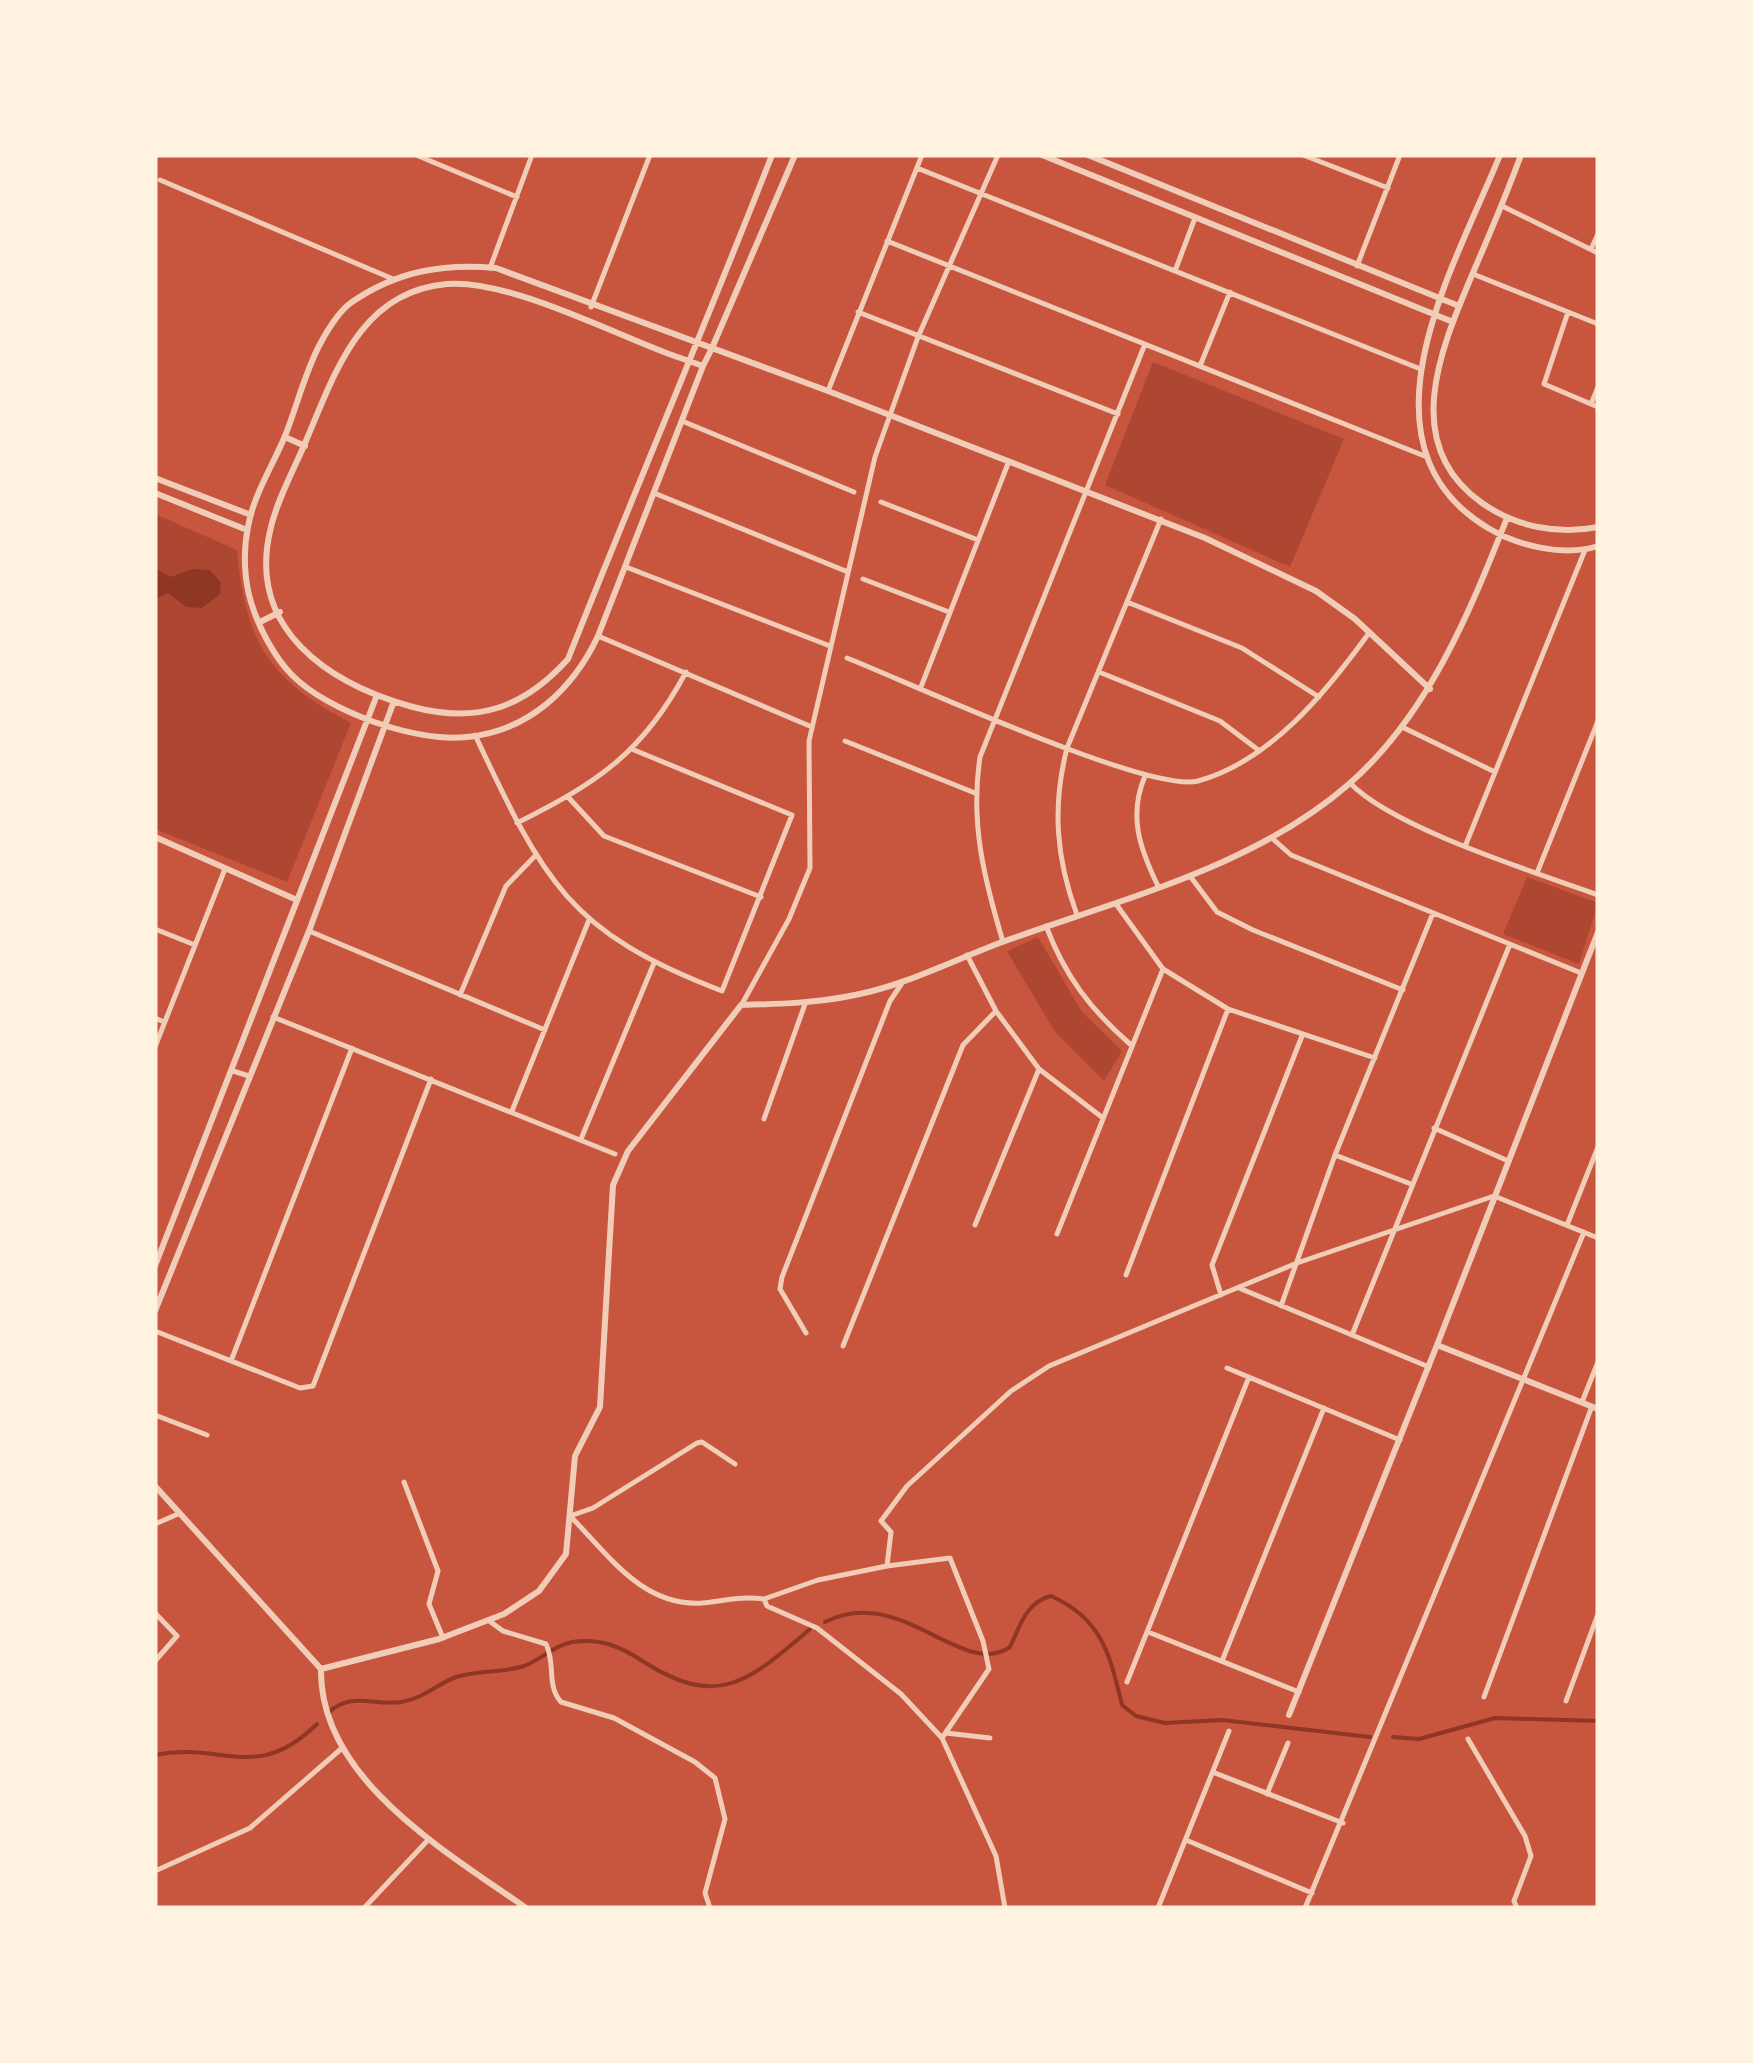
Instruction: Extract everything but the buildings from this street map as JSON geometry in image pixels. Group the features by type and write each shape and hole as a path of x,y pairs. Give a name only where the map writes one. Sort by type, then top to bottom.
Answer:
{"street":[{"path":"416,155 517,196"},
{"path":"490,268 532,155"},
{"path":"591,306 650,155"},
{"path":"703,366 687,361 554,311 471,284 442,284 403,296 367,320 343,353 270,528 268,562 280,612 308,659 377,696 443,714 478,715 536,690 568,659 687,361 728,268 772,155"},
{"path":"795,155 712,348 703,366 582,671 548,704 502,729 475,736 431,735 385,726 292,675 260,622 245,572 250,515 320,344 348,304 393,279 437,266 490,268 591,306 712,348 828,391 1160,519 1316,591 1430,689"},
{"path":"828,391 922,155"},
{"path":"321,1669 443,1638 504,1614 547,1582 566,1554 575,1456 600,1407 613,1184 628,1151 741,1005 789,919 810,868 812,727 889,416 948,265 998,155"},
{"path":"1042,155 1452,322"},
{"path":"1088,155 1459,306"},
{"path":"1302,155 1388,188"},
{"path":"1357,266 1400,155"},
{"path":"1500,155 1418,368 1418,423 1448,494 1472,518 1500,535 1543,548 1585,550 1598,546"},
{"path":"1521,155 1436,369 1434,429 1441,452 1468,492 1506,518 1558,530 1598,527"},
{"path":"916,168 1418,368"},
{"path":"160,180 393,279"},
{"path":"1502,206 1594,251 1598,234"},
{"path":"1175,271 1195,218"},
{"path":"887,240 1430,458"},
{"path":"728,268 744,274"},
{"path":"1473,274 1598,324"},
{"path":"1200,366 1230,292"},
{"path":"554,311 560,294"},
{"path":"858,312 1118,414"},
{"path":"1568,312 1544,384 1594,405 1598,387"},
{"path":"1003,942 981,866 975,793 980,757 1144,344"},
{"path":"682,422 854,492"},
{"path":"284,437 304,446"},
{"path":"921,686 1009,461"},
{"path":"155,478 250,515"},
{"path":"654,493 848,572"},
{"path":"155,494 247,530"},
{"path":"881,502 978,540"},
{"path":"741,1005 805,1004 859,994 904,980 1158,886 1274,838 1350,783 1402,727 1430,689 1506,518"},
{"path":"1077,915 1060,860 1056,806 1067,748 1160,519"},
{"path":"620,527 639,533"},
{"path":"1466,844 1585,550"},
{"path":"626,566 830,646"},
{"path":"863,579 950,612"},
{"path":"1127,602 1242,648 1284,670 1320,696"},
{"path":"260,622 280,612"},
{"path":"846,658 1145,776 1195,782 1257,750 1320,696 1368,633"},
{"path":"598,636 812,727"},
{"path":"517,822 568,797 634,750 660,720 686,672"},
{"path":"1099,672 1220,721 1257,750"},
{"path":"536,690 548,704"},
{"path":"155,1266 377,696"},
{"path":"155,1311 309,932 394,701"},
{"path":"1537,873 1598,721"},
{"path":"1402,727 1496,772"},
{"path":"475,736 517,822 552,881 589,920 654,964 722,990 792,815 634,750"},
{"path":"844,741 975,793"},
{"path":"1145,776 1134,811 1141,852 1158,886"},
{"path":"1350,783 1370,804 1598,895"},
{"path":"568,797 604,836 761,896"},
{"path":"155,837 297,900"},
{"path":"1274,838 1291,855 1581,973"},
{"path":"460,995 506,886 536,855"},
{"path":"155,1047 226,866"},
{"path":"1188,873 1218,912 1403,990"},
{"path":"1114,901 1163,969 1228,1009 1375,1058"},
{"path":"1281,1306 1432,913"},
{"path":"512,1111 589,920"},
{"path":"1046,926 1073,985 1094,1012 1130,1044"},
{"path":"155,929 195,945"},
{"path":"309,932 544,1030"},
{"path":"1289,1715 1598,932"},
{"path":"1352,1335 1510,944"},
{"path":"967,955 996,1011 1039,1069 1102,1118"},
{"path":"581,1140 654,964"},
{"path":"1057,1234 1163,969"},
{"path":"806,1333 780,1289 782,1277 890,1002 904,980"},
{"path":"764,1119 805,1004"},
{"path":"1126,1275 1228,1009"},
{"path":"843,1346 963,1045 996,1011"},
{"path":"273,1017 615,1154"},
{"path":"155,1018 164,1022"},
{"path":"1221,1294 1212,1265 1302,1036"},
{"path":"231,1361 352,1048"},
{"path":"975,1225 1039,1069"},
{"path":"233,1071 249,1076"},
{"path":"155,1332 300,1388 313,1386 431,1079"},
{"path":"1434,1128 1506,1160"},
{"path":"1567,1225 1598,1148"},
{"path":"1336,1156 1411,1184"},
{"path":"888,1566 891,1532 881,1520 884,1514 907,1486 1011,1391 1049,1366 1297,1263 1494,1196 1598,1238"},
{"path":"1305,1908 1584,1232"},
{"path":"1239,1288 1429,1367"},
{"path":"1438,1345 1595,1407 1484,1697"},
{"path":"1582,1402 1598,1362"},
{"path":"1228,1368 1400,1440"},
{"path":"1127,1682 1249,1377"},
{"path":"1222,1661 1324,1408"},
{"path":"155,1415 207,1435"},
{"path":"570,1516 594,1508 697,1443 702,1442 736,1464"},
{"path":"404,1482 438,1571 429,1604 443,1638"},
{"path":"155,1486 321,1669 320,1695 341,1749 353,1767 429,1839 526,1908"},
{"path":"155,1524 178,1514"},
{"path":"570,1516 653,1596 700,1603 724,1597 764,1598 818,1580 950,1558 983,1641 989,1669 944,1736"},
{"path":"764,1598 767,1606 817,1628 901,1694 944,1736 996,1856 1006,1908"},
{"path":"155,1613 177,1636 155,1661"},
{"path":"1566,1700 1598,1614"},
{"path":"488,1620 503,1631 546,1644 552,1657 552,1686 561,1702 614,1718 695,1762 715,1778 726,1819 705,1893 710,1908"},
{"path":"1148,1632 1299,1692"},
{"path":"1158,1908 1229,1731"},
{"path":"944,1736 990,1738"},
{"path":"1468,1739 1526,1836 1531,1856 1514,1900 1516,1908"},
{"path":"1267,1794 1288,1743"},
{"path":"155,1871 250,1828 341,1749"},
{"path":"1214,1773 1342,1823"},
{"path":"364,1908 429,1839"},
{"path":"1186,1840 1312,1893"}],"shaded area":[{"path":"1153,362 1344,439 1290,567 1105,485"},
{"path":"155,514 237,550 247,610 266,655 300,691 351,723 287,882 155,829"},
{"path":"155,568 171,577 192,569 210,570 221,583 220,594 202,608 186,607 168,593 155,599"},
{"path":"1527,877 1598,903 1579,964 1503,934"},
{"path":"1038,937 1082,1012 1122,1051 1104,1081 1055,1032 1007,951"}],"waterway":[{"path":"825,1622 853,1613 879,1614 904,1621 971,1652 991,1654 1010,1647 1030,1609 1051,1596 1068,1605 1093,1628 1108,1655 1122,1705 1136,1716 1165,1723 1222,1720 1370,1737"},
{"path":"328,1713 354,1701 409,1700 456,1677 524,1666 559,1646 582,1641 610,1645 693,1684 733,1683 751,1675 810,1629"},
{"path":"1393,1737 1419,1739 1495,1718 1598,1721"},
{"path":"155,1755 179,1752 257,1756 295,1742 317,1724"}]}
